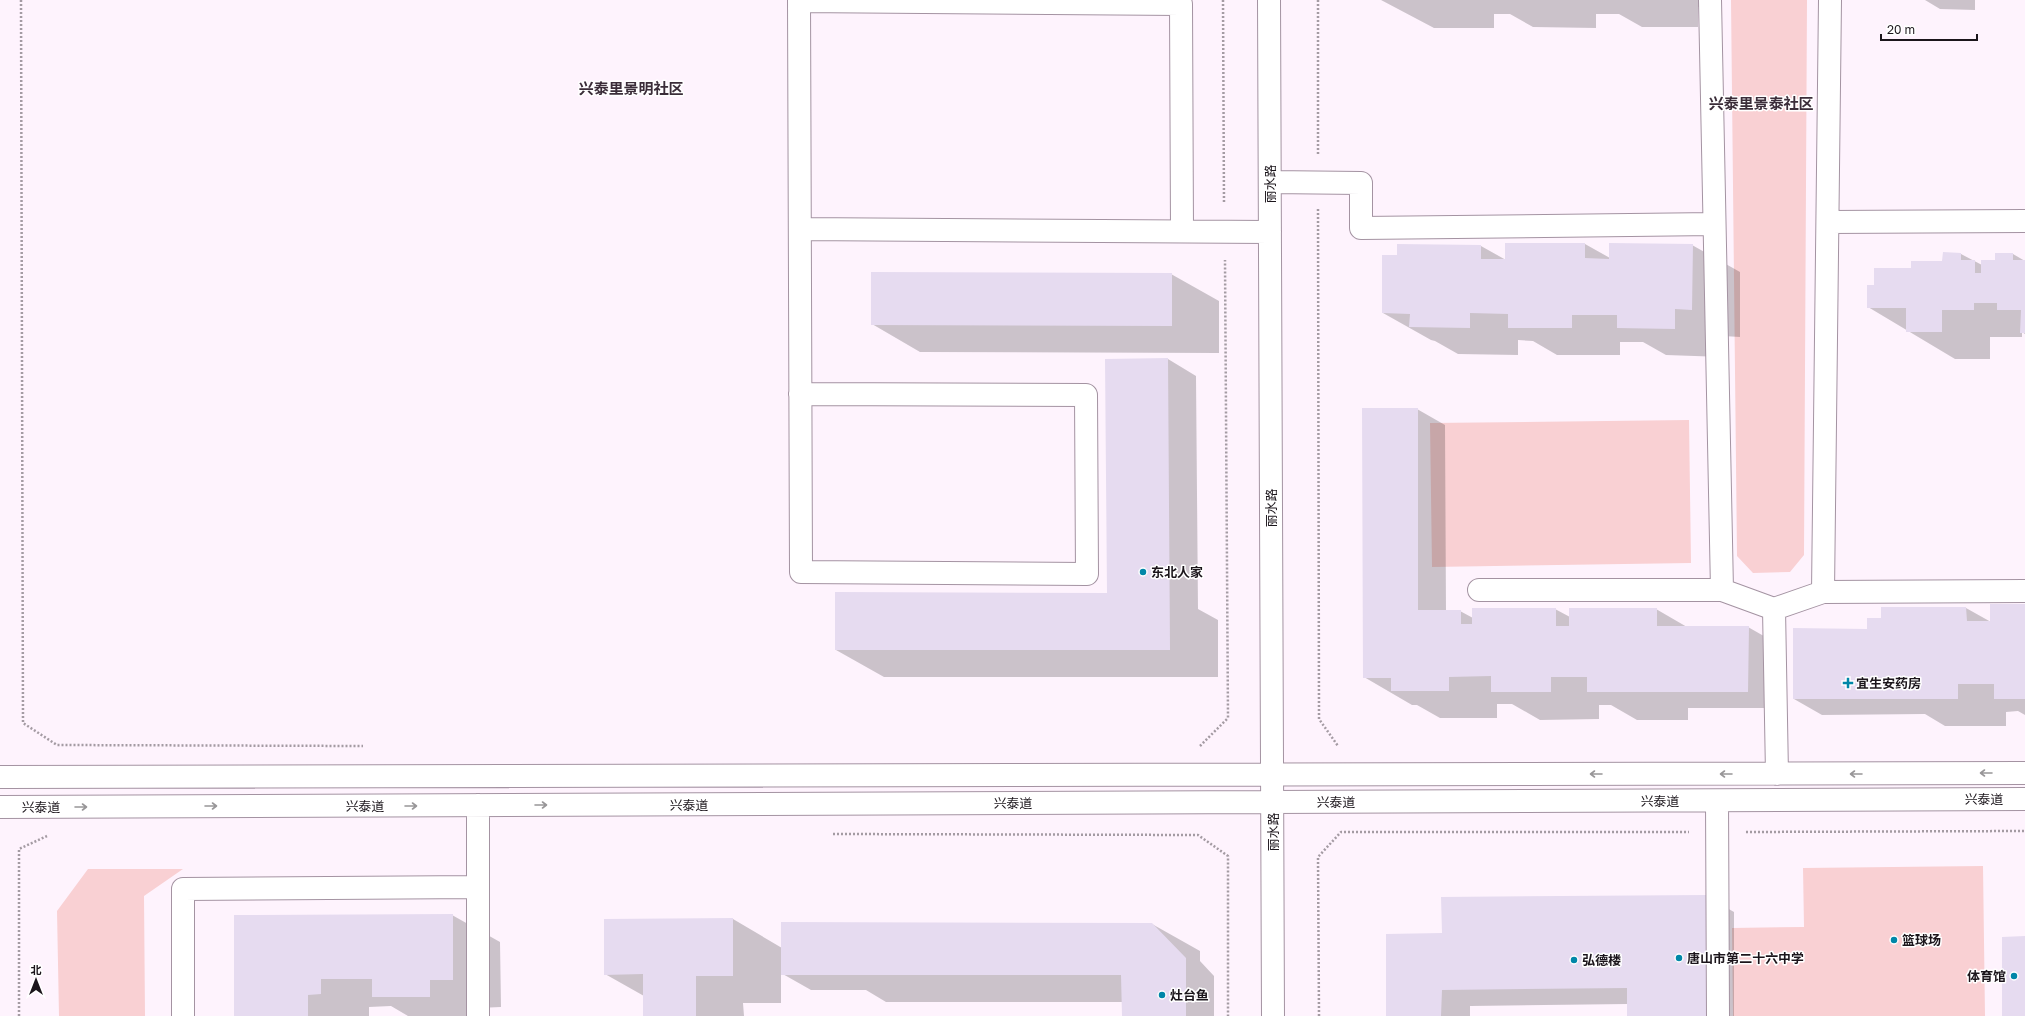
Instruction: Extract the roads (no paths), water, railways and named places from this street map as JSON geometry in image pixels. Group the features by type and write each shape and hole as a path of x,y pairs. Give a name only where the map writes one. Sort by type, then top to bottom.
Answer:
{"street":[{"name":"丽水路","path":"1269,0 1273,1016"},
{"path":"1710,0 1722,590"},
{"path":"1823,592 1830,0"},
{"path":"800,394 1086,395 1087,574 801,572 800,394 799,1 1181,4 1182,231"},
{"path":"1270,182 1361,183 1361,228 1714,224"},
{"path":"1828,222 2025,221"},
{"path":"800,229 1270,232"},
{"path":"1479,590 1722,590 1774,609 1823,592 2025,591"},
{"path":"1774,609 1777,774"},
{"name":"兴泰道","path":"0,777 1272,773 1777,774 2025,772"},
{"name":"兴泰道","path":"0,807 2025,799"},
{"path":"1717,800 1718,1016"},
{"path":"478,805 478,1016"},
{"path":"183,1016 183,889 478,887"}],"place":[{"name":"东北人家","path":"1143,572"},
{"name":"宜生安药房","path":"1848,683"},
{"name":"篮球场","path":"1894,940"},
{"name":"唐山市第二十六中学","path":"1679,958"},
{"name":"弘德楼","path":"1574,960"},
{"name":"体育馆","path":"2014,976"},
{"name":"灶台鱼","path":"1162,995"}],"district":[{"name":"兴泰里景明社区","path":"631,89"},
{"name":"兴泰里景泰社区","path":"1761,104"}]}
